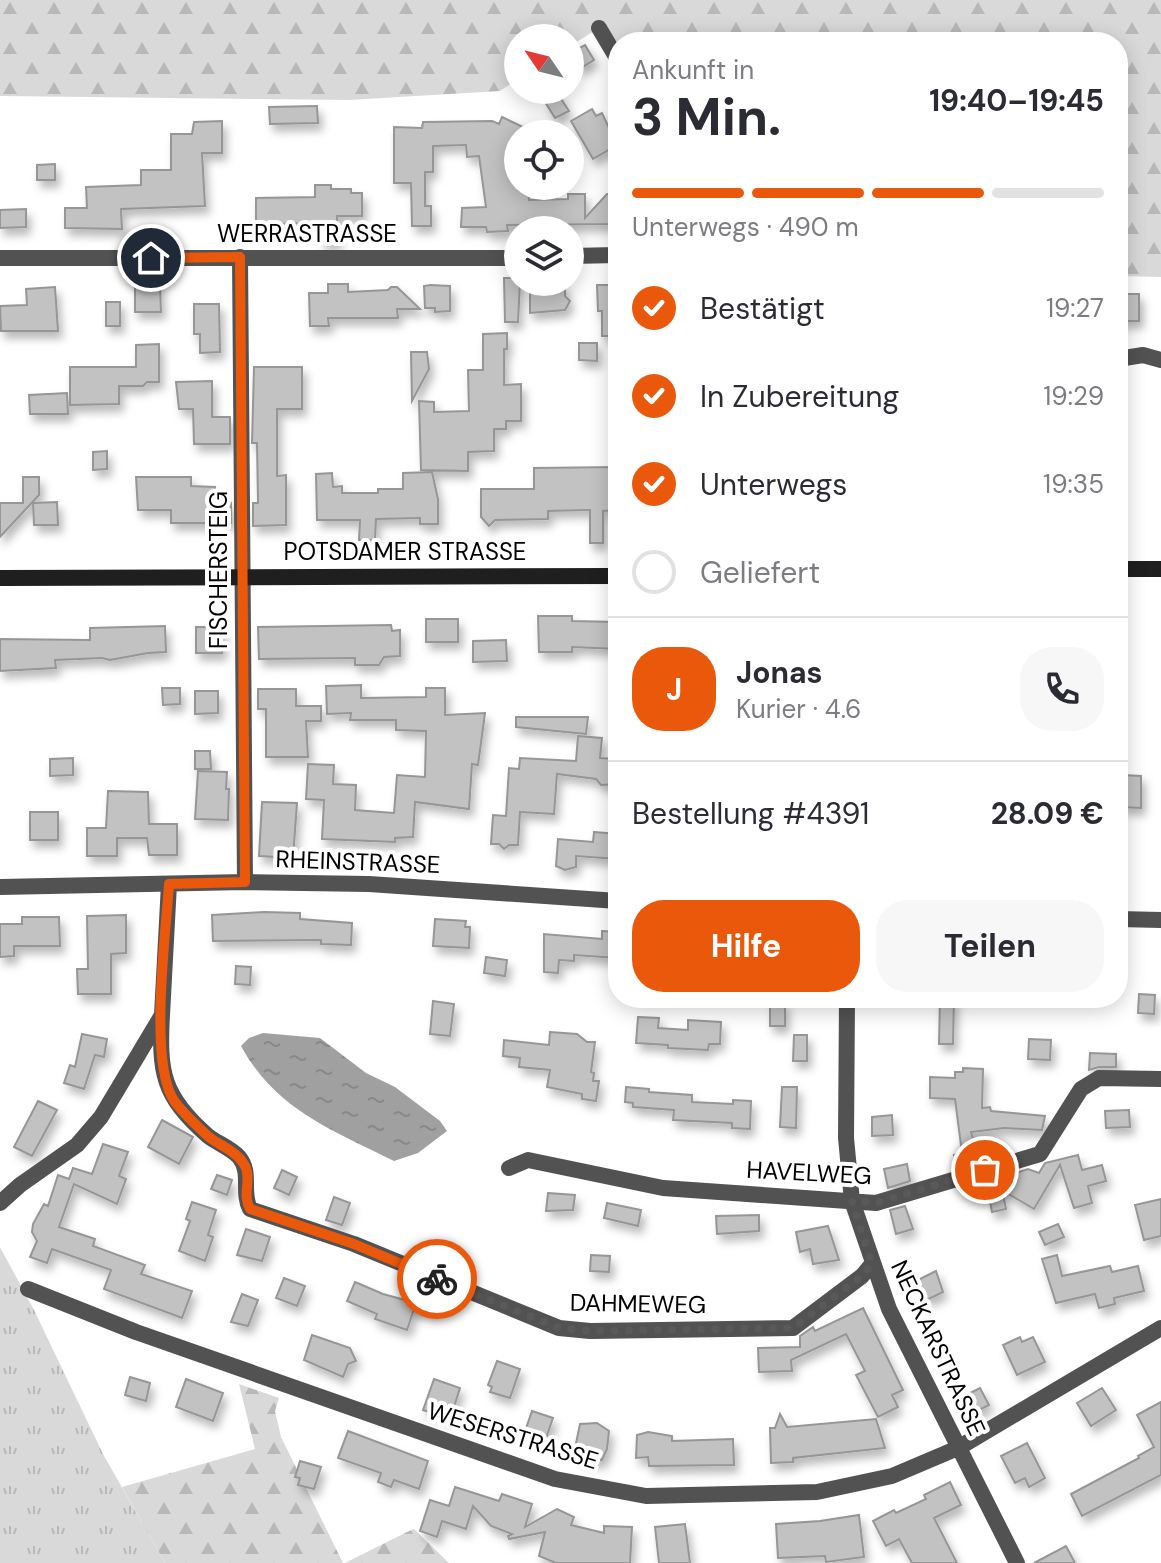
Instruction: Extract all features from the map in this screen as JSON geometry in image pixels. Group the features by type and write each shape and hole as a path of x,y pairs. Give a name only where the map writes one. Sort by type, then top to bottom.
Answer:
{"main road":[{"path":"1128,569 1161,569"},
{"name":"POTSDAMER STRASSE","path":"0,578 608,576"}],"street":[{"path":"599,28 608,43"},
{"path":"584,256 608,255"},
{"name":"FISCHERSTEIG","path":"240,257 245,882"},
{"name":"WERRASTRASSE","path":"0,258 504,258"},
{"path":"1128,357 1143,355 1161,360"},
{"name":"RHEINSTRASSE","path":"0,887 245,882 369,884 608,900"},
{"path":"0,1203 77,1145 93,1126 162,1015 169,884"},
{"path":"1128,919 1161,920"},
{"name":"NECKARSTRASSE","path":"847,1008 846,1138 852,1201 889,1309 1017,1563"},
{"name":"DAHMEWEG","path":"162,1015 160,1050 165,1083 175,1102 208,1135 237,1154 247,1170 245,1199 250,1209 354,1244 559,1328 590,1331 793,1328 862,1276 872,1264"},
{"name":"HAVELWEG","path":"509,1168 528,1160 663,1188 876,1203 1040,1154 1081,1089 1099,1078 1161,1079"},
{"name":"WESERSTRASSE","path":"28,1289 136,1332 555,1479 646,1496 817,1492 892,1476 958,1448 1161,1328"}],"green space":[{"path":"0,0 1161,0 1161,277 1128,276 1128,32 608,32 608,43 599,28 584,37 584,24 504,24 504,88 500,91 349,100 0,96"},
{"path":"0,1247 103,1454 165,1563 0,1563"},
{"path":"239,1384 279,1398 275,1411 281,1437 343,1563 165,1563 122,1487 255,1449"},
{"path":"413,1529 449,1563 345,1563"}],"water":[{"path":"263,1033 320,1038 366,1073 395,1087 440,1121 447,1131 418,1153 394,1161 328,1128 288,1102 255,1068 241,1046 249,1038"}],"building":[{"path":"584,46 594,60 584,66"},
{"path":"546,104 564,104 569,111 555,118"},
{"path":"317,106 318,123 270,124 269,107"},
{"path":"592,109 596,116 602,113 608,126 608,150 593,159 584,143 584,120 573,120"},
{"path":"502,117 508,120 504,120 504,200 584,200 585,194 585,218 608,194 608,224 584,224 584,216 504,216 504,231 487,232 486,227 461,227 462,208 486,207 479,156 467,157 466,145 433,146 433,172 425,172 425,206 431,206 431,226 412,226 411,183 394,183 394,127 422,128 423,122 492,121 499,124"},
{"path":"222,121 222,153 202,153 205,206 121,209 122,229 65,228 65,208 87,208 86,187 141,185 141,170 171,170 171,134 192,134 194,122"},
{"path":"55,164 55,180 37,180 37,165"},
{"path":"315,185 331,185 331,189 351,189 351,193 362,193 362,216 337,216 337,243 322,243 322,223 256,224 256,198 315,197"},
{"path":"26,209 26,227 0,228 0,210"},
{"path":"328,284 348,284 348,292 397,287 420,309 397,309 398,318 328,318 329,326 310,326 309,293 328,293"},
{"path":"597,285 608,285 608,336 602,336 602,311 598,311"},
{"path":"160,286 161,312 135,312 135,287"},
{"path":"424,286 450,286 450,311 435,312 435,308 425,308"},
{"path":"55,287 58,331 1,331 0,306 27,305 26,289"},
{"path":"1128,294 1139,294 1139,321 1128,321"},
{"path":"504,296 519,296 518,322 505,322"},
{"path":"530,296 565,296 570,301 565,310 530,313"},
{"path":"106,302 120,302 120,326 106,326"},
{"path":"194,304 219,304 220,352 200,353 200,334 194,334"},
{"path":"507,333 504,385 521,384 521,421 506,421 506,429 494,429 494,451 468,452 468,471 421,470 419,401 434,402 434,412 469,411 468,370 483,370 483,334"},
{"path":"579,343 597,343 597,361 579,360"},
{"path":"159,344 159,382 119,386 119,404 70,405 70,367 136,367 136,345"},
{"path":"411,352 427,352 429,369 412,401"},
{"path":"254,367 302,367 302,409 277,409 277,476 286,475 286,525 253,526 253,503 258,503 257,443 252,443"},
{"path":"212,381 212,417 230,417 230,444 194,444 193,409 179,409 176,382"},
{"path":"67,393 68,414 30,414 29,395"},
{"path":"107,451 107,469 93,470 93,452"},
{"path":"608,467 608,511 603,511 603,543 590,543 590,510 548,511 548,519 495,520 489,526 481,517 481,489 534,489 534,468"},
{"path":"432,472 438,499 438,524 420,524 420,518 376,519 375,540 359,540 360,520 317,520 316,474 332,473 333,487 342,486 342,493 378,493 378,489 403,489 403,473"},
{"path":"23,477 39,477 39,495 0,537 0,503 23,503"},
{"path":"136,477 191,477 191,486 215,487 214,497 224,497 224,504 231,503 231,523 171,523 171,510 138,510"},
{"path":"57,502 58,525 34,525 33,503"},
{"path":"538,616 572,616 572,621 608,622 608,649 572,647 572,652 539,652"},
{"path":"426,619 458,619 458,642 426,642"},
{"path":"391,625 392,631 400,630 400,656 384,657 379,665 355,665 355,658 259,659 258,627"},
{"path":"165,626 166,652 110,660 55,660 56,668 0,671 0,639 90,640 90,628"},
{"path":"196,627 222,627 222,653 196,653"},
{"path":"506,640 507,661 473,662 473,641"},
{"path":"361,685 361,698 426,697 426,688 445,688 445,715 485,713 478,765 472,764 469,809 415,802 413,837 395,838 395,842 322,839 324,800 306,799 308,764 334,765 333,784 356,785 355,810 394,813 397,775 425,777 426,731 396,730 396,720 350,720 351,713 327,714 326,686"},
{"path":"162,688 180,688 180,704 163,705"},
{"path":"258,689 296,689 296,706 321,706 321,721 306,721 308,757 266,757 266,709 258,709"},
{"path":"195,691 218,691 218,713 195,714"},
{"path":"516,717 588,717 586,734 516,727"},
{"path":"578,736 602,738 600,758 608,758 608,785 601,785 596,779 557,774 554,814 520,812 518,845 509,845 504,849 499,844 491,844 493,815 506,816 509,768 519,769 520,758 576,761"},
{"path":"195,751 210,751 211,769 195,769"},
{"path":"73,758 73,775 50,776 50,759"},
{"path":"198,771 227,772 228,820 195,819"},
{"path":"1128,775 1141,776 1141,808 1128,807"},
{"path":"108,791 148,792 149,824 177,824 177,855 149,855 147,838 117,838 117,856 87,856 87,828 106,828"},
{"path":"262,802 297,803 293,858 259,856"},
{"path":"30,812 58,812 58,840 30,840"},
{"path":"594,832 608,833 608,858 576,856 576,867 565,870 556,866 558,839 593,842"},
{"path":"300,913 300,919 352,923 351,945 321,944 321,940 213,941 212,915"},
{"path":"126,915 126,953 111,954 111,994 78,994 77,969 88,969 87,916"},
{"path":"22,917 59,917 60,946 14,946 14,956 0,957 0,924 22,924"},
{"path":"435,919 466,921 465,927 470,927 469,948 433,946"},
{"path":"602,931 608,931 608,957 574,955 574,961 559,960 558,973 544,972 544,934 602,939"},
{"path":"486,957 507,960 505,976 484,973"},
{"path":"236,966 251,967 250,985 235,984"},
{"path":"1139,994 1155,995 1154,1014 1138,1013"},
{"path":"433,1001 454,1004 450,1036 430,1034"},
{"path":"770,1008 785,1008 785,1026 770,1026"},
{"path":"940,1008 954,1008 953,1044 939,1044"},
{"path":"638,1017 659,1018 658,1028 688,1030 688,1020 721,1022 720,1044 709,1044 708,1050 636,1043"},
{"path":"550,1032 577,1034 587,1042 595,1042 591,1072 594,1073 593,1081 599,1081 596,1101 582,1099 582,1094 547,1087 550,1070 519,1067 520,1058 503,1056 504,1040 549,1045"},
{"path":"82,1034 107,1039 104,1057 95,1055 84,1089 64,1083 70,1065 75,1067"},
{"path":"794,1035 807,1035 807,1061 793,1061"},
{"path":"1029,1039 1051,1040 1050,1060 1028,1059"},
{"path":"1090,1053 1116,1054 1116,1067 1089,1070"},
{"path":"963,1068 983,1069 982,1108 1045,1116 1042,1130 1004,1128 971,1132 980,1161 958,1167 954,1155 962,1153 955,1099 930,1098 930,1077 955,1078 955,1072 963,1072"},
{"path":"626,1087 692,1095 692,1102 733,1104 733,1100 751,1101 750,1129 732,1128 732,1123 673,1120 674,1110 633,1107 633,1103 625,1102"},
{"path":"782,1087 797,1087 796,1128 780,1127"},
{"path":"38,1101 57,1110 32,1156 14,1147"},
{"path":"1129,1110 1130,1127 1106,1128 1105,1111"},
{"path":"892,1115 893,1135 872,1136 872,1117"},
{"path":"162,1120 193,1137 179,1164 148,1147"},
{"path":"103,1144 128,1152 119,1176 126,1179 117,1204 74,1184 59,1227 95,1239 93,1246 145,1265 141,1274 192,1291 182,1318 104,1289 111,1270 52,1249 47,1263 30,1257 37,1241 32,1232 33,1224 44,1204 48,1206 58,1175 69,1179 73,1168 92,1174"},
{"path":"1078,1155 1082,1170 1102,1165 1106,1181 1088,1186 1092,1203 1074,1208 1060,1165 1034,1209 988,1182 1028,1169 1039,1173 1045,1163"},
{"path":"907,1164 910,1181 888,1188 884,1169"},
{"path":"282,1170 297,1177 289,1195 274,1188"},
{"path":"217,1175 232,1180 227,1195 211,1189"},
{"path":"548,1193 575,1195 573,1210 546,1211"},
{"path":"1003,1194 1006,1209 992,1212 989,1197"},
{"path":"334,1197 350,1203 342,1225 326,1220"},
{"path":"1161,1199 1161,1236 1144,1240 1135,1205"},
{"path":"192,1202 216,1210 208,1235 213,1237 205,1261 179,1251 190,1221 186,1219"},
{"path":"607,1203 641,1210 638,1226 604,1218"},
{"path":"905,1206 913,1229 896,1234 890,1210"},
{"path":"759,1215 759,1231 717,1234 716,1216"},
{"path":"1058,1224 1064,1237 1045,1245 1039,1232"},
{"path":"828,1226 839,1260 813,1264 810,1249 800,1252 796,1232"},
{"path":"246,1229 270,1237 262,1261 237,1255"},
{"path":"591,1255 610,1256 609,1272 590,1271"},
{"path":"1057,1255 1062,1276 1110,1266 1112,1272 1138,1266 1144,1291 1114,1298 1115,1304 1099,1308 1095,1294 1056,1303 1042,1259"},
{"path":"936,1271 943,1292 927,1300 918,1280"},
{"path":"284,1278 305,1286 297,1306 276,1298"},
{"path":"355,1282 416,1303 407,1330 375,1319 377,1314 347,1301"},
{"path":"426,1285 439,1291 433,1309 419,1303"},
{"path":"242,1294 258,1300 248,1326 231,1322"},
{"path":"863,1308 903,1390 892,1395 898,1407 878,1417 856,1375 865,1371 846,1334 791,1360 792,1371 759,1372 758,1348 800,1347 800,1336 813,1327 815,1331"},
{"path":"312,1335 350,1348 356,1361 348,1364 343,1377 304,1360"},
{"path":"1020,1337 1022,1342 1033,1337 1045,1362 1017,1375 1003,1345"},
{"path":"497,1361 520,1369 510,1398 490,1392 492,1387 488,1385"},
{"path":"130,1377 150,1383 146,1401 125,1395"},
{"path":"186,1379 223,1393 213,1421 176,1407"},
{"path":"434,1379 460,1388 450,1419 423,1410"},
{"path":"980,1388 989,1405 975,1412 966,1395"},
{"path":"1102,1388 1116,1410 1091,1426 1077,1403"},
{"path":"1161,1402 1161,1475 1082,1516 1071,1494 1154,1447 1137,1415"},
{"path":"532,1411 553,1418 544,1444 523,1437"},
{"path":"780,1414 787,1427 876,1419 885,1448 771,1463 770,1428 775,1428"},
{"path":"597,1423 609,1431 607,1449 602,1460 587,1461 574,1453 580,1424"},
{"path":"348,1431 428,1461 419,1489 394,1480 391,1487 378,1482 381,1473 338,1458"},
{"path":"648,1432 672,1436 672,1441 733,1439 734,1465 649,1466 648,1457 636,1458 637,1435"},
{"path":"1027,1443 1045,1478 1029,1487 1025,1478 1015,1483 1001,1456"},
{"path":"300,1461 321,1467 314,1489 298,1485 300,1478 295,1477"},
{"path":"950,1482 961,1505 934,1518 957,1563 912,1563 899,1539 886,1546 873,1521 926,1499 924,1495"},
{"path":"455,1487 499,1501 502,1494 532,1504 525,1527 557,1509 574,1517 571,1525 604,1533 604,1526 632,1527 630,1563 556,1563 539,1556 545,1532 509,1539 508,1536 512,1534 491,1526 473,1506 466,1529 442,1521 437,1537 420,1531 430,1500 449,1506"},
{"path":"859,1515 864,1557 826,1562 825,1556 778,1558 776,1524"},
{"path":"685,1524 690,1563 659,1563 655,1527"},
{"path":"1066,1546 1075,1563 1034,1563"}],"way so far":[{"path":"437,1279 559,1328 590,1331 793,1328 862,1276 872,1264 852,1201 876,1203 985,1170"}],"route":[{"path":"151,258 240,257 245,882 169,884 160,1050 165,1083 175,1102 208,1135 237,1154 247,1170 245,1199 250,1209 354,1244 437,1279"}]}
